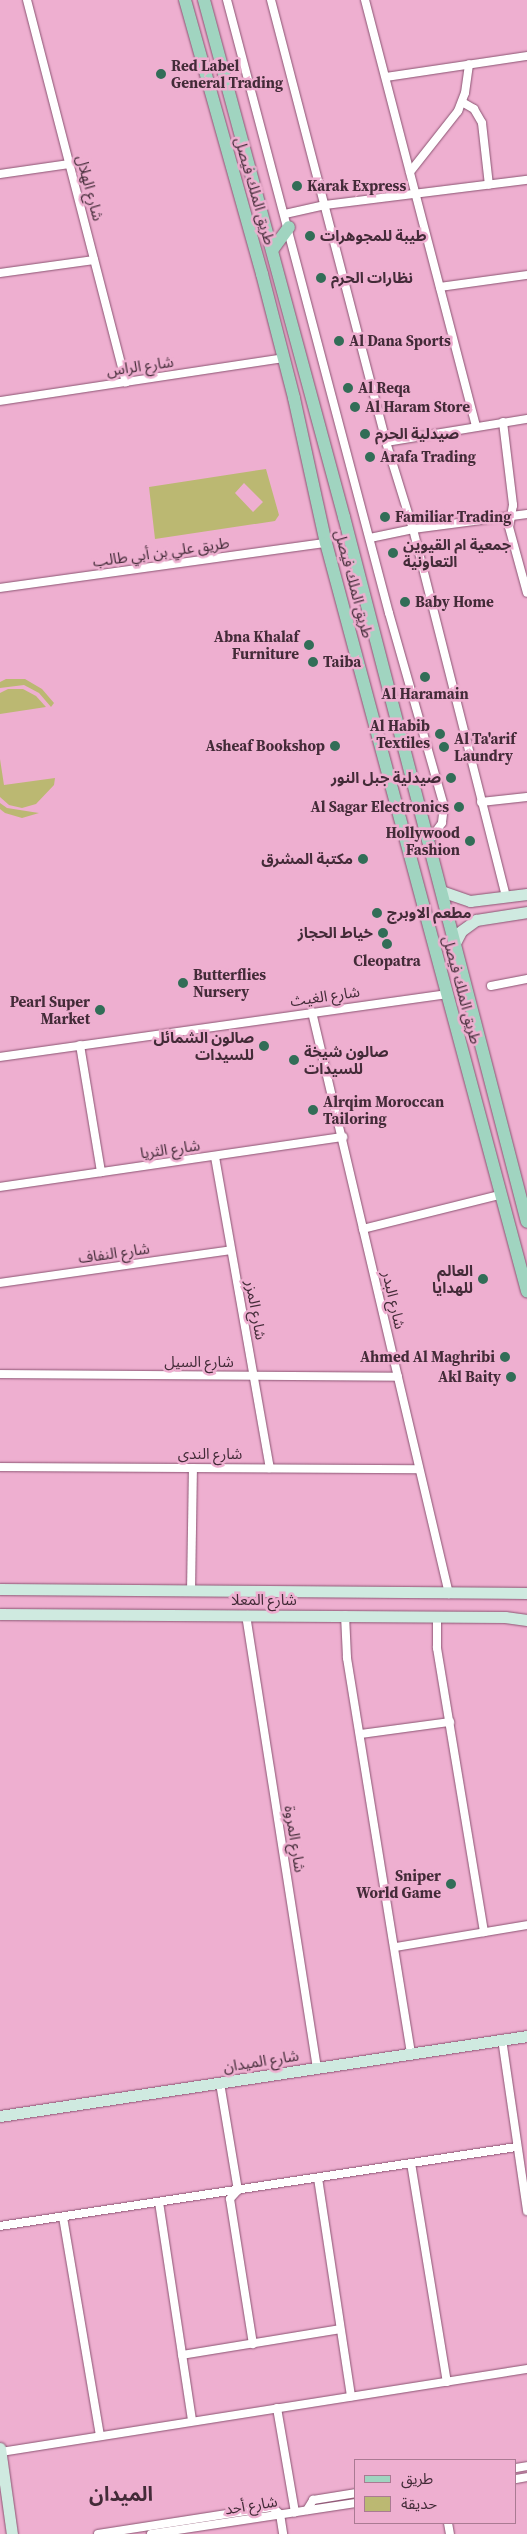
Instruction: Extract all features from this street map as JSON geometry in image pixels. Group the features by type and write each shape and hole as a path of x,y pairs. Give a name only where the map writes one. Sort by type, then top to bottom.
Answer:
{"main road":[{"name":"طريق الملك فيصل","path":"186,0 283,358 326,543 499,1195 527,1291"},
{"name":"طريق الملك فيصل","path":"204,0 273,249 441,891 523,1189 527,1222"},
{"path":"273,249 289,227"},
{"path":"283,358 295,360 325,468 344,517"}],"street":[{"name":"شارع الهلال","path":"27,0 126,382"},
{"path":"227,0 286,214 370,538 444,806 442,823 428,842"},
{"path":"270,0 386,442 413,529 506,897"},
{"path":"365,0 476,427"},
{"path":"386,77 527,56"},
{"path":"410,172 448,127 462,102 469,64"},
{"path":"462,102 474,109 481,118 489,185"},
{"path":"0,174 70,164"},
{"path":"286,214 325,205 527,180"},
{"path":"0,273 94,260"},
{"path":"440,287 527,275"},
{"name":"شارع الراس","path":"0,401 283,358"},
{"path":"386,442 527,419"},
{"path":"503,422 513,505 509,527 527,593"},
{"path":"370,538 413,529 527,514"},
{"name":"طريق علي بن أبي طالب","path":"0,588 326,543"},
{"path":"481,802 527,796"},
{"path":"441,891 470,901 527,894"},
{"path":"455,943 461,931 476,920 527,912"},
{"path":"491,986 527,979"},
{"name":"شارع الغيث","path":"0,1057 446,994"},
{"name":"شارع البدر","path":"312,1012 343,1137 449,1594"},
{"path":"80,1045 101,1172"},
{"name":"شارع الثريا","path":"0,1188 343,1137"},
{"name":"شارع المزر","path":"215,1157 270,1468"},
{"path":"363,1229 499,1195"},
{"name":"شارع النفاف","path":"0,1283 231,1250"},
{"name":"شارع السيل","path":"0,1374 398,1377"},
{"name":"شارع الندى","path":"0,1467 419,1468"},
{"path":"191,1592 194,1468"},
{"name":"شارع المعلا","path":"0,1589 449,1594 527,1593"},
{"name":"شارع المعلا","path":"0,1614 437,1616 527,1620"},
{"name":"شارع المروة","path":"246,1615 317,2068"},
{"path":"345,1615 347,1658 396,1946 411,2053"},
{"path":"437,1616 437,1648 484,1932"},
{"path":"361,1734 450,1722"},
{"path":"396,1946 527,1925"},
{"name":"شارع الميدان","path":"0,2116 527,2036"},
{"path":"502,2039 516,2147 527,2211"},
{"path":"220,2083 238,2190"},
{"path":"0,2226 516,2147"},
{"path":"411,2164 447,2382"},
{"path":"318,2178 351,2397"},
{"path":"238,2190 230,2199 253,2344"},
{"path":"159,2202 192,2421"},
{"path":"64,2217 100,2436"},
{"path":"182,2354 340,2329"},
{"path":"12,2534 0,2450 527,2369"},
{"path":"277,2408 295,2512"},
{"path":"307,2510 313,2500 354,2494"},
{"name":"شارع أحد","path":"151,2534 354,2503"},
{"path":"98,2534 272,2507 280,2514 283,2534"}],"green space":[{"path":"266,469 279,515 275,521 155,539 149,487","holes":["244,483 263,502 253,512 235,493"]},
{"path":"6,679 25,679 42,689 54,703 51,707 39,693 24,685 0,688 0,682"},
{"path":"8,689 23,689 36,696 46,707 0,714 0,693"},
{"path":"0,759 4,785 55,778 54,785 36,804 22,808 9,805 0,797"},
{"path":"0,803 7,808 39,813 22,818 5,813 0,809"}],"place":[{"name":"Red Label General Trading","path":"161,74"},
{"name":"Karak Express","path":"297,186"},
{"name":"طيبة للمجوهرات","path":"310,236"},
{"name":"نظارات الحرم","path":"321,278"},
{"name":"Al Dana Sports","path":"339,341"},
{"name":"Al Reqa","path":"348,388"},
{"name":"Al Haram Store","path":"355,407"},
{"name":"صيدلية الحرم","path":"365,434"},
{"name":"Arafa Trading","path":"370,457"},
{"name":"Familiar Trading","path":"385,517"},
{"name":"جمعية ام القيوين التعاونية","path":"393,553"},
{"name":"Baby Home","path":"405,602"},
{"name":"Abna Khalaf Furniture","path":"309,645"},
{"name":"Taiba","path":"313,662"},
{"name":"Al Haramain","path":"425,677"},
{"name":"Al Habib Textiles","path":"440,734"},
{"name":"Asheaf Bookshop","path":"335,746"},
{"name":"Al Ta'arif Laundry","path":"444,747"},
{"name":"صيدلية جبل النور","path":"451,778"},
{"name":"Al Sagar Electronics","path":"459,807"},
{"name":"Hollywood Fashion","path":"470,841"},
{"name":"مكتبة المشرق","path":"363,859"},
{"name":"مطعم الاوبرج","path":"377,913"},
{"name":"خياط الحجاز","path":"383,933"},
{"name":"Cleopatra","path":"387,944"},
{"name":"Butterflies Nursery","path":"183,983"},
{"name":"Pearl Super Market","path":"100,1010"},
{"name":"صالون الشمائل للسيدات","path":"264,1046"},
{"name":"صالون شيخة للسيدات","path":"294,1060"},
{"name":"Alrqim Moroccan Tailoring","path":"313,1110"},
{"name":"العالم للهدايا","path":"483,1279"},
{"name":"Ahmed Al Maghribi","path":"505,1357"},
{"name":"Akl Baity","path":"511,1377"},
{"name":"Sniper World Game","path":"451,1884"}],"district":[{"name":"الميدان","path":"121,2494"}]}
